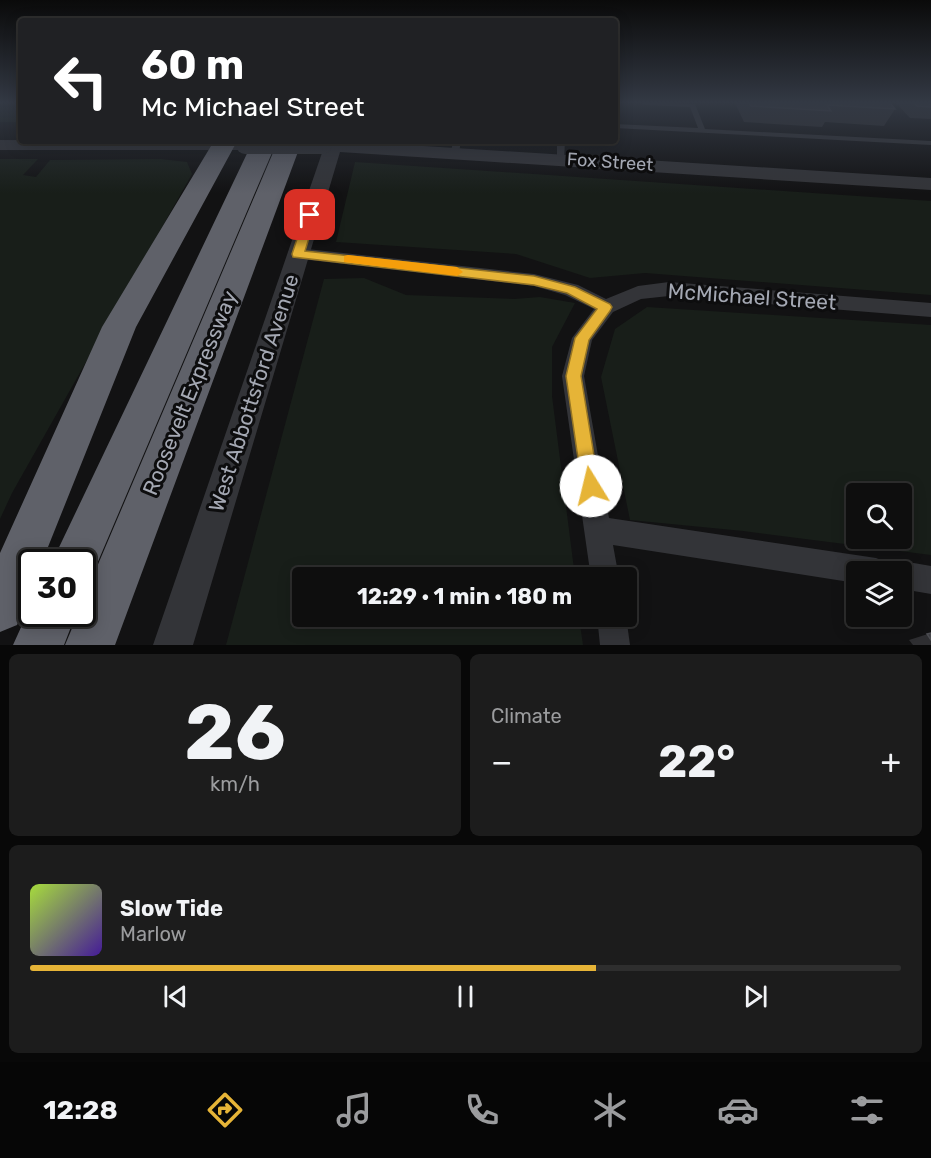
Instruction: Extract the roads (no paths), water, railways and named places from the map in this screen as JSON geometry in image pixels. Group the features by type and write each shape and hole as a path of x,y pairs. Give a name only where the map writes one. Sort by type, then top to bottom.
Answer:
{"highway":[{"path":"0,608 119,327 239,144"},
{"name":"Roosevelt Expressway","path":"80,549 240,144"},
{"name":"Roosevelt Expressway","path":"90,645 289,144"},
{"path":"38,645 46,627"}],"street":[{"name":"Fox Street","path":"0,145 35,144"},
{"name":"Fox Street","path":"331,144 561,150 931,184"},
{"name":"West Abbottsford Avenue","path":"173,645 331,144"},
{"path":"298,254 534,280 571,290 606,307"},
{"name":"McMichael Street","path":"603,567 573,376 582,338 606,307 638,293 669,289 931,310"},
{"path":"598,530 846,567"},
{"path":"912,577 931,580"},
{"path":"612,627 615,645"}],"lane":[{"path":"757,133 931,143"}]}
